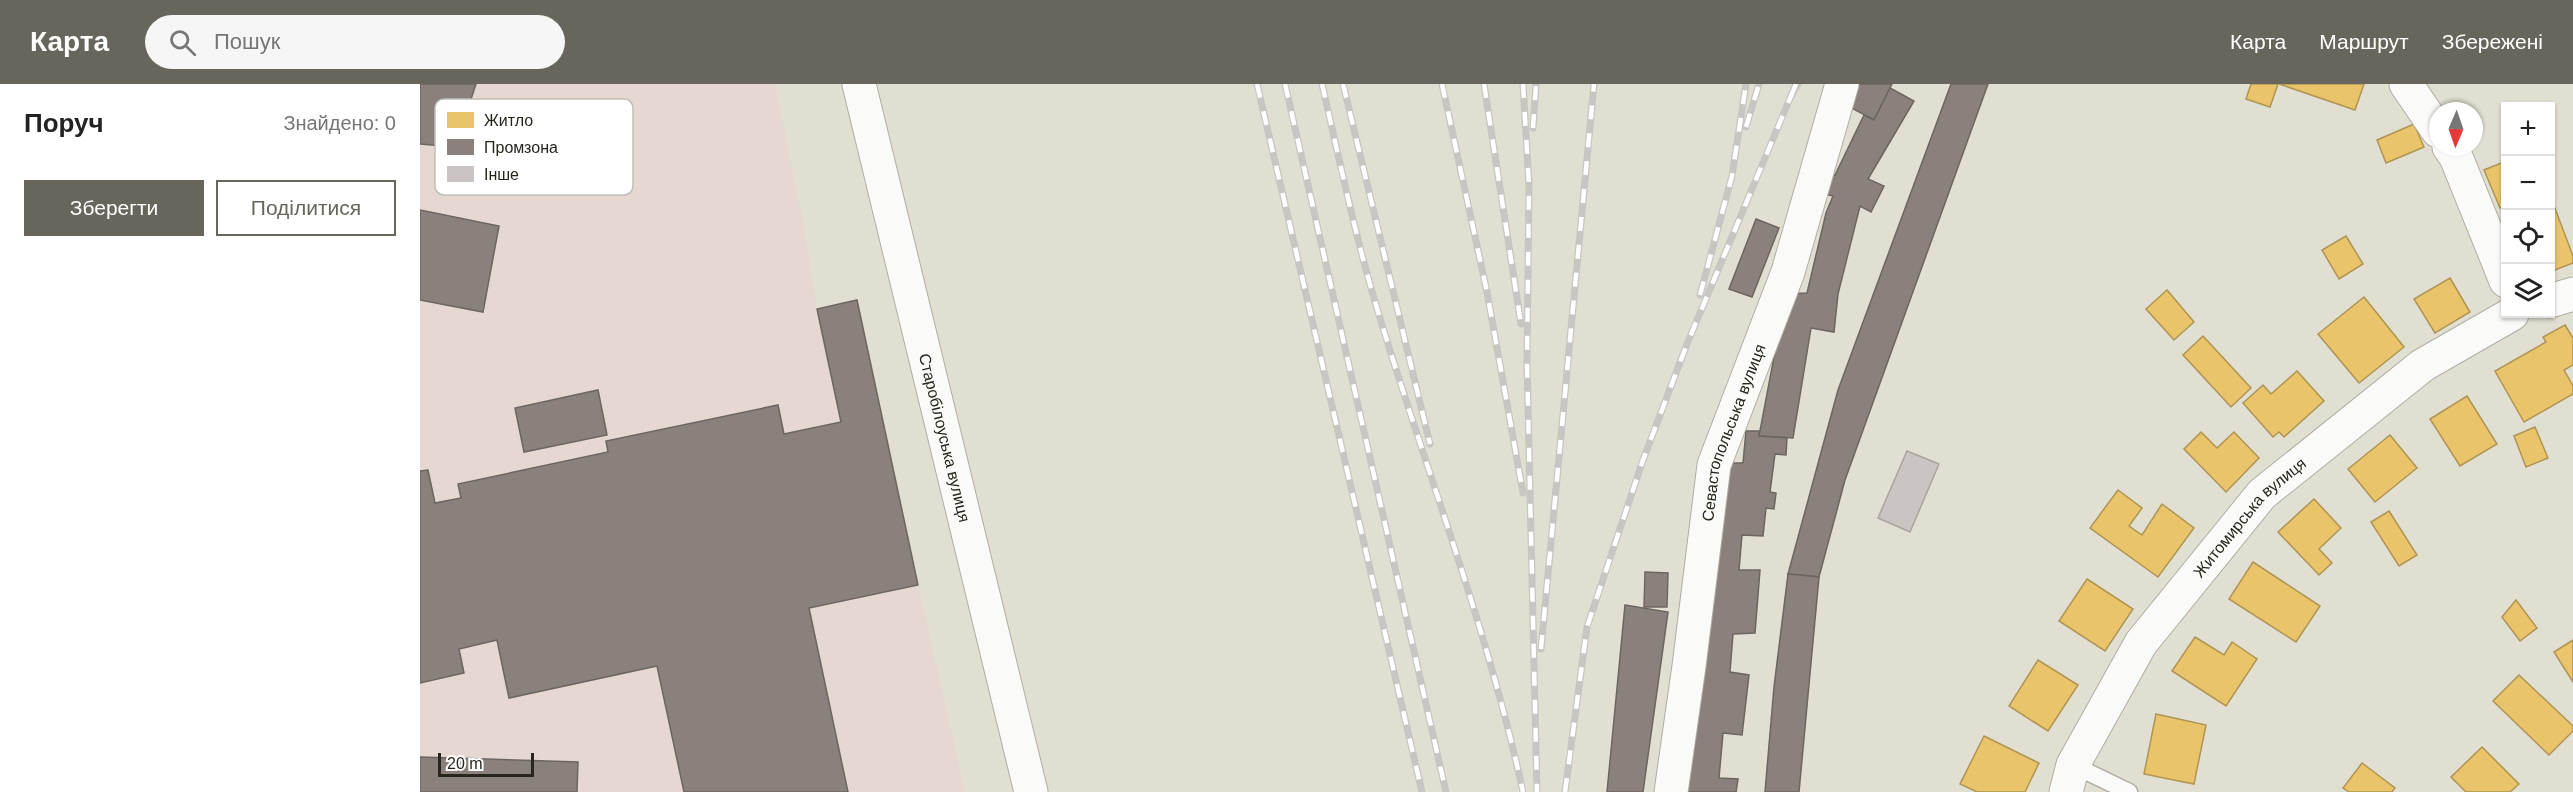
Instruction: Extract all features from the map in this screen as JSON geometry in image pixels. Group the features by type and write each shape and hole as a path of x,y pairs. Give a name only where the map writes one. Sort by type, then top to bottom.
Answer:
{"street":[{"name":"Старобілоуська вулиця","path":"859,84 1031,792"},
{"name":"Севастопольська вулиця","path":"1671,792 1714,465 1788,272 1842,84"},
{"path":"2406,84 2429,118"},
{"path":"2455,156 2501,271"},
{"path":"2555,299 2573,294"},
{"name":"Житомирська вулиця","path":"2070,778 2141,643 2262,494 2423,365 2505,318"}],"lane":[{"path":"2070,778 2129,792"}],"shaded area":[{"path":"420,84 775,84 803,223 817,309 918,585 965,792 420,792"}],"building: Житло":[{"path":"2251,84 2278,84 2270,107 2246,99"},
{"path":"2279,84 2364,84 2355,110"},
{"path":"2414,124 2424,147 2386,163 2377,140"},
{"path":"2501,163 2500,208 2484,170"},
{"path":"2555,208 2573,256 2573,263 2555,270"},
{"path":"2346,236 2363,264 2339,279 2322,250"},
{"path":"2450,278 2470,312 2435,333 2414,299"},
{"path":"2167,290 2194,322 2174,340 2146,309"},
{"path":"2364,297 2404,347 2359,383 2318,334"},
{"path":"2565,325 2573,338 2573,365 2564,370 2573,386 2573,394 2524,422 2495,371 2546,342 2543,337"},
{"path":"2203,336 2251,388 2231,407 2183,355"},
{"path":"2297,371 2324,401 2284,437 2279,432 2273,437 2243,403 2263,385 2271,394"},
{"path":"2467,396 2497,444 2460,466 2430,419"},
{"path":"2535,427 2548,458 2526,467 2514,436"},
{"path":"2201,432 2217,448 2234,432 2259,458 2226,492 2184,449"},
{"path":"2390,435 2417,468 2375,502 2348,469"},
{"path":"2118,490 2142,508 2129,526 2142,535 2162,504 2194,528 2158,577 2090,528"},
{"path":"2314,499 2341,528 2319,549 2332,563 2319,575 2278,532"},
{"path":"2389,511 2417,555 2399,566 2371,522"},
{"path":"2253,562 2320,606 2296,642 2229,599"},
{"path":"2087,579 2133,609 2105,651 2059,621"},
{"path":"2516,600 2537,628 2520,641 2502,617"},
{"path":"2195,637 2224,655 2232,642 2257,659 2226,706 2172,671"},
{"path":"2573,640 2573,682 2554,652"},
{"path":"2038,660 2078,685 2048,731 2009,706"},
{"path":"2519,675 2573,726 2573,731 2549,755 2493,701"},
{"path":"2156,714 2206,725 2194,784 2144,774"},
{"path":"1984,736 2039,763 2025,792 1977,792 1960,784"},
{"path":"2482,747 2519,784 2510,792 2466,792 2451,777"},
{"path":"2362,763 2395,788 2392,792 2349,792 2343,788"}],"building: Промзона":[{"path":"420,84 476,84 471,99 435,99 435,145 420,144"},
{"path":"1857,84 1892,84 1874,120 1846,105"},
{"path":"1951,84 1988,84 1845,480 1819,577 1788,574 1838,390"},
{"path":"1890,88 1914,101 1868,179 1884,186 1871,212 1860,206 1838,294 1834,332 1811,328 1793,438 1759,436 1786,294 1807,293 1826,213 1833,196 1816,192 1821,171 1835,175 1864,115 1874,120"},
{"path":"420,210 499,226 483,312 420,300"},
{"path":"1756,219 1779,228 1752,297 1729,289"},
{"path":"857,300 918,585 809,608 848,792 684,792 657,666 509,698 497,640 459,649 464,673 420,683 420,471 428,470 435,503 461,498 458,484 608,452 606,441 778,405 784,434 841,422 817,309"},
{"path":"598,390 607,435 524,452 515,408"},
{"path":"1746,431 1759,431 1759,436 1787,438 1786,455 1775,454 1770,492 1776,493 1774,509 1766,508 1763,536 1742,535 1739,570 1760,570 1755,633 1733,634 1730,672 1749,675 1742,735 1723,733 1719,778 1738,779 1736,792 1684,792 1717,463 1743,463"},
{"path":"1645,572 1668,573 1667,607 1644,607"},
{"path":"1788,574 1819,577 1799,792 1765,792 1774,687"},
{"path":"1625,605 1668,612 1643,792 1607,792"},
{"path":"420,757 578,762 577,792 420,792"}],"building: Інше":[{"path":"1907,451 1939,464 1910,532 1878,518"}],"railway":[{"path":"1257,84 1422,792"},
{"path":"1285,84 1446,792"},
{"path":"1322,84 1371,289 1475,612 1493,672 1523,792"},
{"path":"1343,84 1430,444"},
{"path":"1442,84 1487,292 1523,493"},
{"path":"1484,84 1521,324"},
{"path":"1523,84 1529,185 1527,363 1537,792"},
{"path":"1533,128 1536,84"},
{"path":"1541,649 1594,84"},
{"path":"1700,295 1732,176 1746,84"},
{"path":"1746,127 1759,84"},
{"path":"1796,84 1791,96 1798,84"},
{"path":"1565,792 1587,627 1643,460 1687,344 1791,96"}]}
